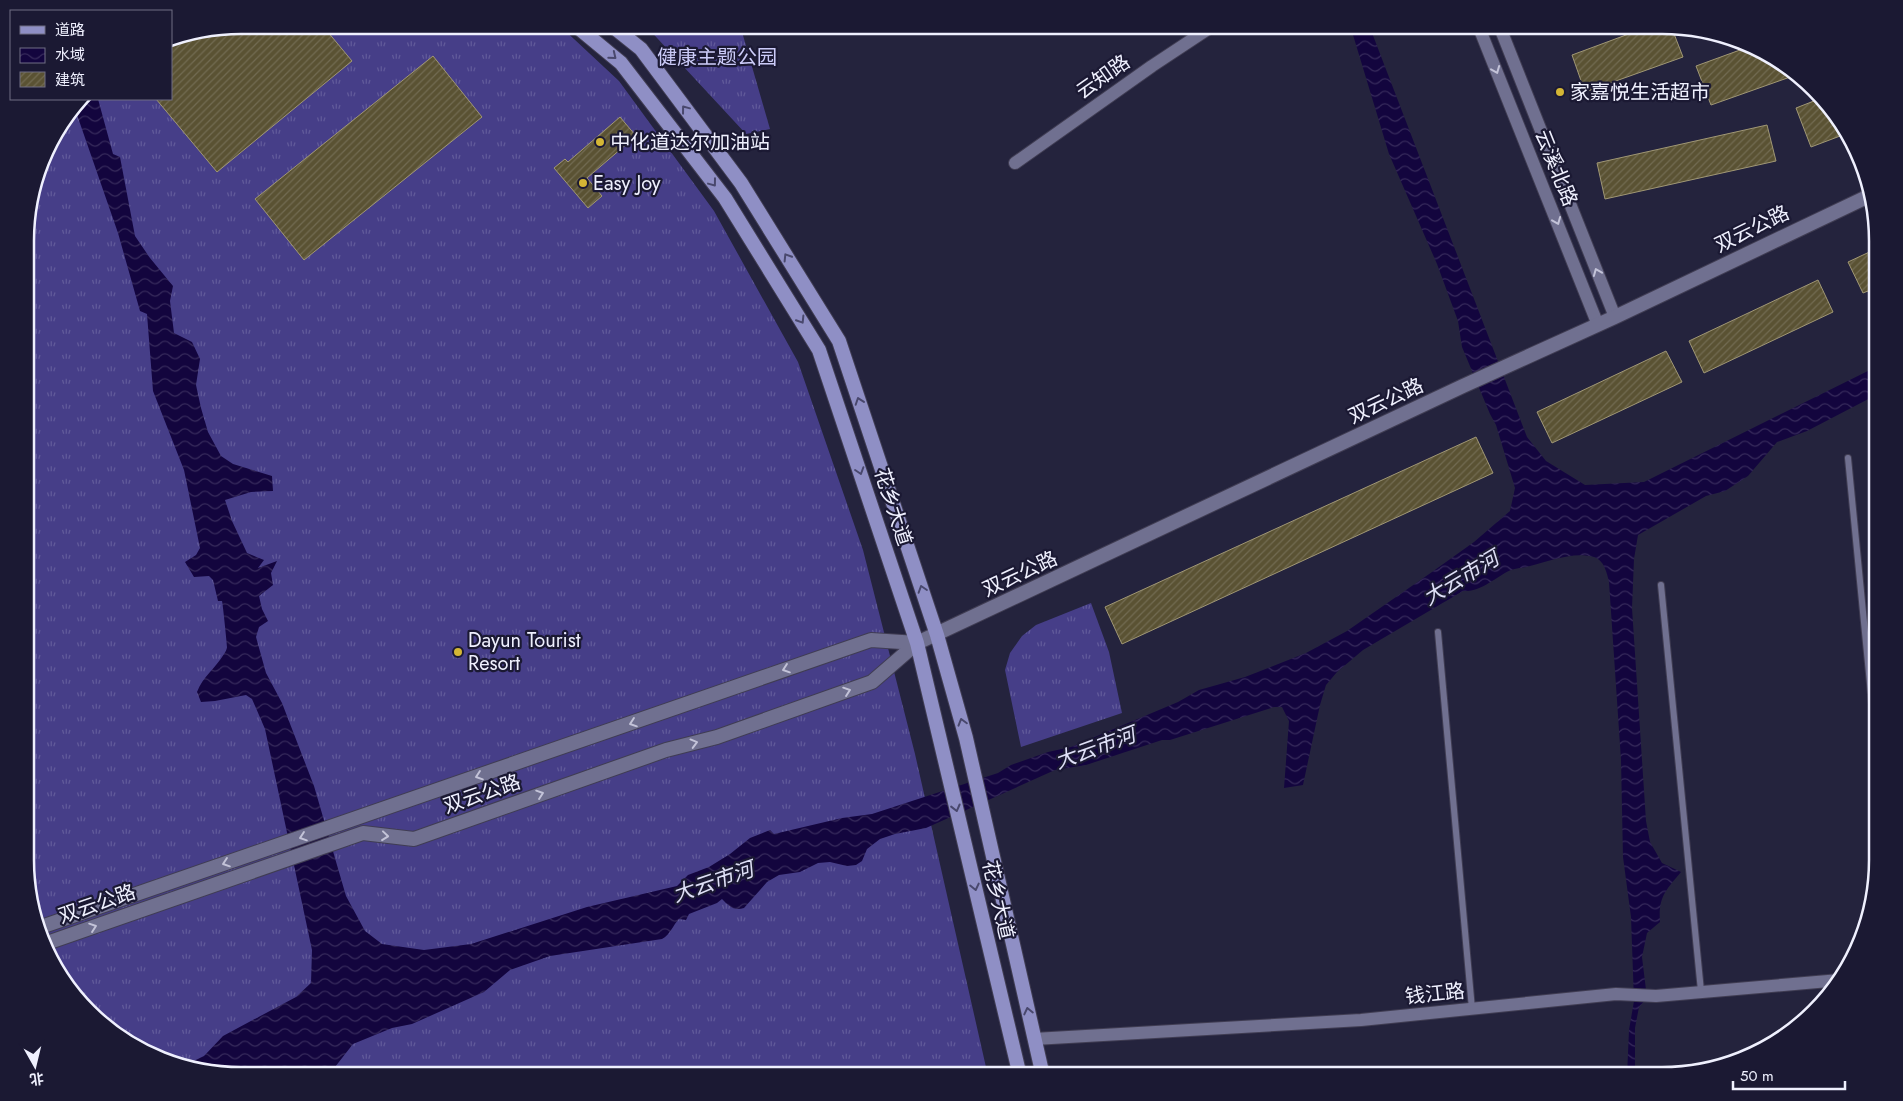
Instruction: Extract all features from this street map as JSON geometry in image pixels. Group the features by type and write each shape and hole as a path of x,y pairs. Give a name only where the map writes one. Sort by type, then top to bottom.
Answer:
{"main road":[{"name":"花乡大道","path":"586,34 621,63 725,198 820,350 917,643 1018,1067"},
{"name":"花乡大道","path":"622,34 641,49 741,183 839,341 937,635 974,770 1041,1067"}],"street":[{"name":"云知路","path":"1015,163 1200,34"},
{"name":"云溪北路","path":"1482,34 1598,325"},
{"name":"云溪北路","path":"1503,34 1615,317"},
{"name":"双云公路","path":"50,942 363,833 414,839 666,750 716,737 872,682 917,643 1463,386 1598,325 1865,198"},
{"name":"双云公路","path":"45,926 871,640 917,643"},
{"name":"钱江路","path":"1034,1039 1361,1020 1616,994 1656,996 1830,981"}],"lane":[{"path":"1848,458 1869,674"},
{"path":"1661,585 1702,992"},
{"path":"1438,632 1472,1009"}],"green space":[{"name":"Dayun Tourist Resort","path":"227,34 569,34 619,81 714,211 798,362 863,550 915,754 986,1067 227,1067 200,1063 161,1052 137,1040 115,1025 85,997 61,964 49,940 41,914 34,874 34,227 38,200 49,161 61,137 76,115 89,100 172,100 172,46 200,38"},
{"name":"健康主题公园","path":"653,34 743,34 770,129 746,134"},
{"path":"1091,603 1109,652 1122,713 1021,747 1005,670 1010,653 1022,636 1036,625"}],"water":[{"name":"大云市河","path":"1353,34 1372,34 1527,437 1546,461 1585,485 1644,482 1869,370 1869,399 1807,431 1777,442 1748,476 1725,491 1706,496 1638,535 1634,559 1632,608 1646,821 1650,842 1662,863 1681,872 1664,894 1660,906 1660,922 1647,933 1642,957 1647,998 1639,1007 1635,1028 1635,1067 1627,1067 1629,1030 1634,1001 1631,917 1623,857 1621,760 1609,582 1605,567 1600,561 1586,555 1562,557 1511,570 1482,587 1463,591 1363,650 1337,672 1326,685 1303,785 1284,788 1289,721 1282,707 1274,707 1086,765 1055,770 926,828 880,839 867,849 862,861 856,865 847,866 830,862 818,863 800,872 779,875 767,882 744,908 740,909 729,906 722,899 717,903 689,914 686,920 679,919 662,939 550,956 510,970 484,992 412,1024 392,1028 353,1044 335,1067 227,1067 193,1061 204,1056 223,1036 296,997 311,983 312,950 265,729 252,699 246,695 201,702 197,692 202,681 227,649 222,601 218,601 213,580 209,576 194,577 185,562 196,555 200,548 184,470 153,391 147,314 140,311 118,233 77,114 89,100 98,100 113,154 120,157 135,236 173,286 170,301 174,333 192,342 200,359 196,385 208,432 221,456 233,464 272,476 273,491 251,492 225,500 232,521 247,553 264,560 258,568 277,561 271,573 273,585 259,596 262,609 268,621 259,627 256,637 266,673 282,703 314,786 346,896 365,931 382,944 424,950 471,944 587,907 677,886 688,875 709,867 730,854 750,838 770,830 774,834 842,818 872,814 998,773 1011,765 1048,752 1071,747 1178,702 1199,690 1245,677 1306,653 1347,631 1474,542 1510,511 1515,488 1496,425 1462,347 1458,321 1437,264 1389,154"}],"building":[{"path":"227,34 330,34 352,61 217,172 157,100 172,100 172,46 200,38"},
{"path":"1629,34 1674,34 1683,57 1585,92 1572,55"},
{"path":"1742,49 1766,61 1790,77 1711,105 1696,66"},
{"path":"433,56 482,117 304,260 255,199"},
{"path":"1815,101 1841,136 1811,147 1796,108"},
{"path":"620,117 636,136 587,178 602,196 588,208 554,168 565,159 568,162"},
{"path":"1767,125 1776,161 1605,199 1597,163"},
{"path":"1869,252 1869,291 1863,293 1848,262"},
{"path":"1818,280 1833,312 1704,373 1689,341"},
{"path":"1666,351 1682,382 1552,443 1537,412"},
{"path":"1476,437 1493,473 1122,644 1105,607"}],"place":[{"name":"家嘉悦生活超市","path":"1560,92"},
{"name":"中化道达尔加油站","path":"600,142"},
{"name":"Easy Joy","path":"583,183"},
{"name":"Dayun Tourist Resort","path":"458,652"}]}
